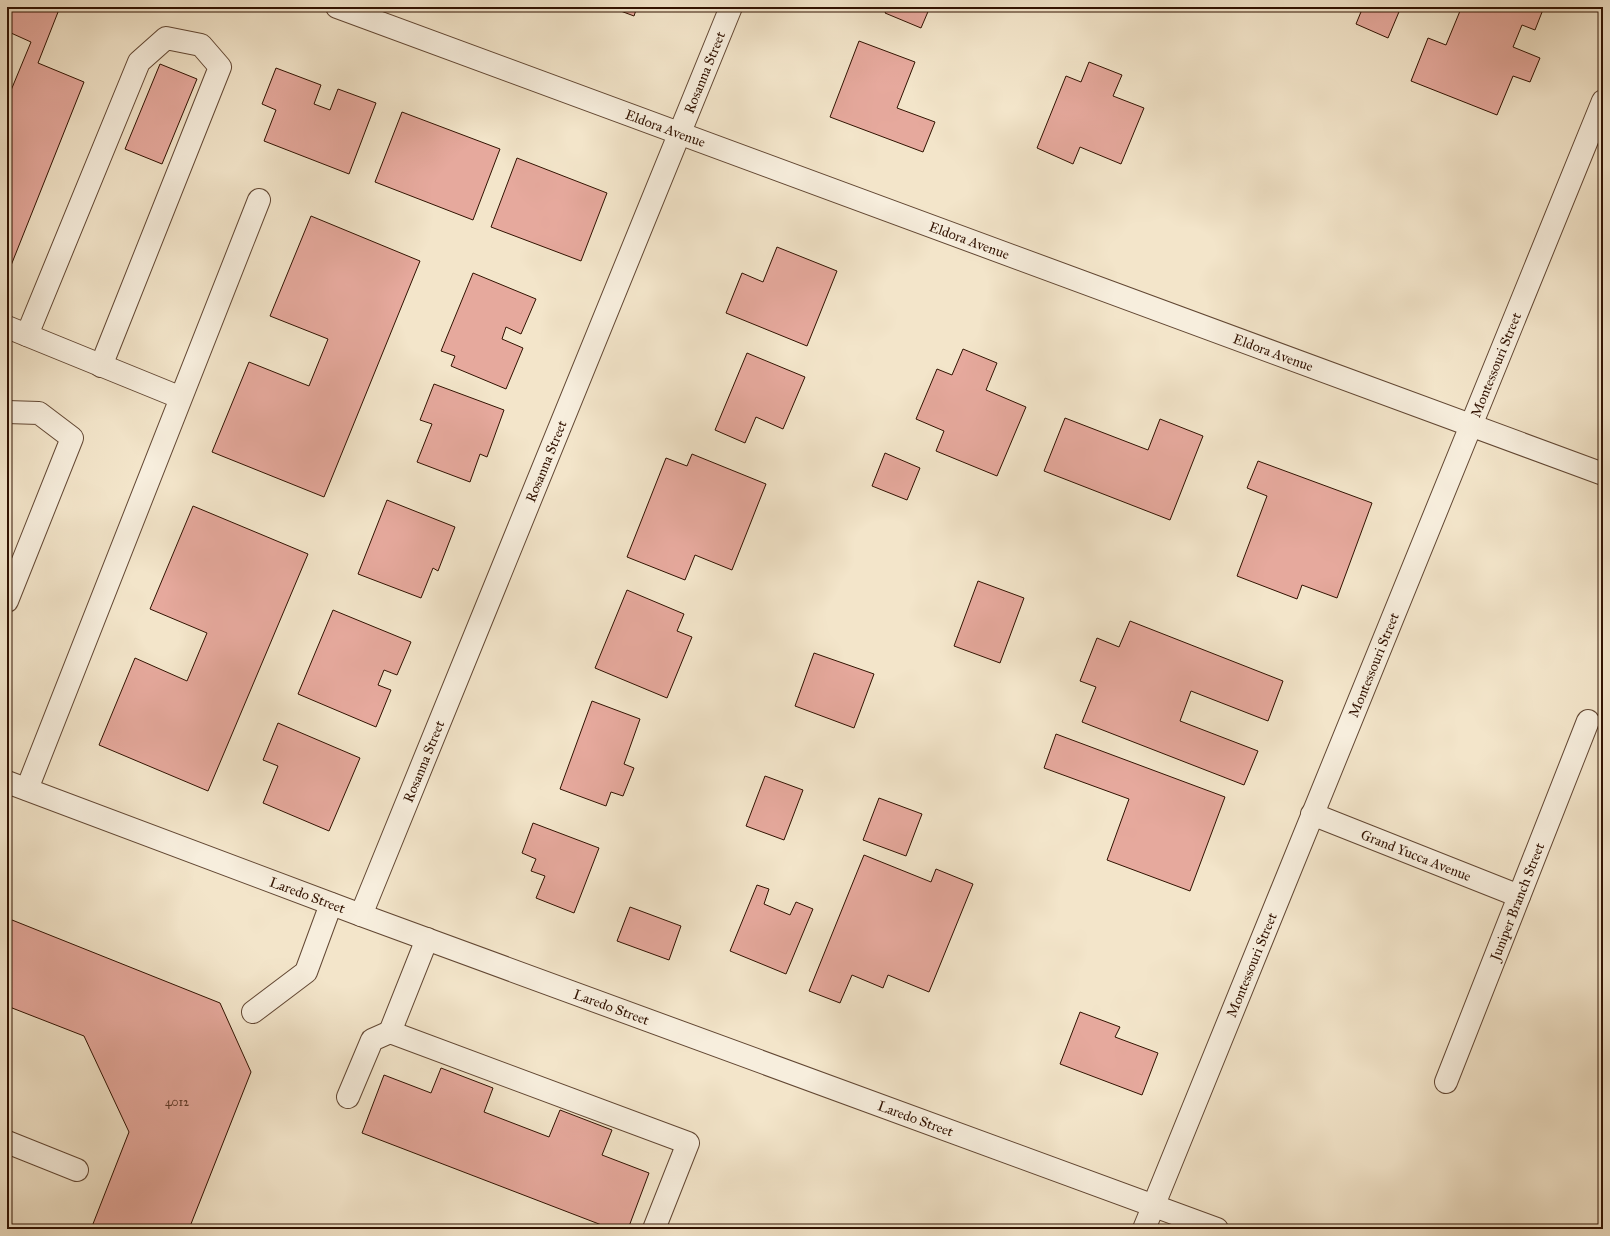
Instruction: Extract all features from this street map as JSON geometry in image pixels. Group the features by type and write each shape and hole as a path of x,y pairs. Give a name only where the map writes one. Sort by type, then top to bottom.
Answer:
{"street":[{"name":"Eldora Avenue","path":"336,7 1603,474"},
{"name":"Rosanna Street","path":"361,915 731,7"},
{"path":"101,366 220,67 201,45 166,38 139,62 17,331 101,366 179,397"},
{"name":"Montessouri Street","path":"1144,1229 1603,101"},
{"path":"17,786 145,490 179,397 259,200"},
{"path":"7,412 39,413 72,438 7,601"},
{"name":"Juniper Branch Street","path":"1446,1082 1588,722"},
{"name":"Laredo Street","path":"17,786 331,904 1217,1229"},
{"name":"Grand Yucca Avenue","path":"1312,814 1519,896"},
{"path":"253,1012 306,972 331,904"},
{"path":"348,1097 372,1040 390,1032 427,939"},
{"path":"390,1032 688,1143 654,1229"},
{"path":"7,1142 77,1170"}],"building":[{"path":"7,7 60,7 38,63 84,82 10,268 7,269 7,100 31,42 11,33 7,43"},
{"path":"610,7 637,7 634,16"},
{"path":"888,7 930,7 921,28 885,13"},
{"path":"1363,7 1401,7 1388,38 1356,24"},
{"path":"1450,7 1544,7 1535,30 1522,25 1513,47 1540,58 1530,82 1513,76 1497,115 1411,81 1428,38 1446,45 1460,11"},
{"path":"859,41 915,62 897,108 935,122 923,152 830,117"},
{"path":"1089,62 1122,75 1113,96 1144,108 1121,164 1080,147 1073,164 1037,148 1066,76 1081,82"},
{"path":"160,64 197,79 162,164 125,149"},
{"path":"276,68 321,85 314,104 330,110 338,89 376,103 349,174 264,141 276,110 262,104"},
{"path":"402,112 500,149 473,220 375,182"},
{"path":"517,158 607,193 581,261 491,227"},
{"path":"311,216 420,261 324,497 212,452 249,362 309,386 328,339 270,316"},
{"path":"777,247 837,271 807,346 726,313 742,273 763,282"},
{"path":"473,273 536,299 521,334 506,327 502,339 523,348 506,389 451,366 455,356 441,351"},
{"path":"963,349 997,363 986,390 1026,407 997,476 936,451 944,431 916,419 937,369 952,375"},
{"path":"747,353 805,377 783,429 756,417 745,443 715,430"},
{"path":"434,384 504,410 487,457 480,454 470,482 417,462 432,424 420,420"},
{"path":"1065,418 1148,450 1160,419 1203,436 1170,520 1044,471"},
{"path":"885,453 920,468 907,500 872,486"},
{"path":"692,454 766,484 732,570 695,555 685,580 627,557 666,458 687,466"},
{"path":"1258,461 1372,503 1337,598 1302,585 1297,599 1237,576 1267,496 1247,488"},
{"path":"387,500 455,527 438,571 433,568 421,598 358,574"},
{"path":"193,506 308,554 208,791 99,745 135,658 187,681 207,633 150,609"},
{"path":"978,581 1024,598 1000,663 954,646"},
{"path":"627,590 684,614 677,631 692,637 667,698 595,668"},
{"path":"333,610 411,642 397,675 384,670 378,685 391,690 376,727 298,694"},
{"path":"1130,621 1283,681 1268,721 1191,691 1180,721 1258,751 1244,785 1082,722 1096,687 1080,681 1097,638 1119,647"},
{"path":"814,653 874,674 854,728 795,706"},
{"path":"592,701 640,719 624,764 634,768 623,796 611,792 606,806 560,789"},
{"path":"278,723 360,758 329,831 263,803 278,766 263,760"},
{"path":"1056,734 1225,797 1190,891 1107,860 1129,799 1044,768"},
{"path":"765,776 803,790 784,840 746,826"},
{"path":"879,798 922,814 906,856 863,840"},
{"path":"533,823 599,848 574,913 536,898 545,876 531,871 536,859 522,853"},
{"path":"864,855 931,882 936,869 973,884 929,992 888,975 883,988 852,975 840,1003 809,991"},
{"path":"757,885 769,889 764,904 790,915 796,902 813,909 786,974 730,951"},
{"path":"630,907 681,926 669,960 617,941"},
{"path":"7,918 220,1003 251,1072 189,1229 91,1229 129,1132 84,1036 7,1006"},
{"path":"1080,1012 1120,1027 1115,1037 1158,1053 1142,1095 1060,1064"},
{"path":"441,1068 493,1088 484,1112 549,1137 560,1110 612,1130 602,1155 649,1173 628,1229 612,1229 362,1133 384,1075 431,1093"},
{"path":"794,1225 805,1229 792,1229"}]}
